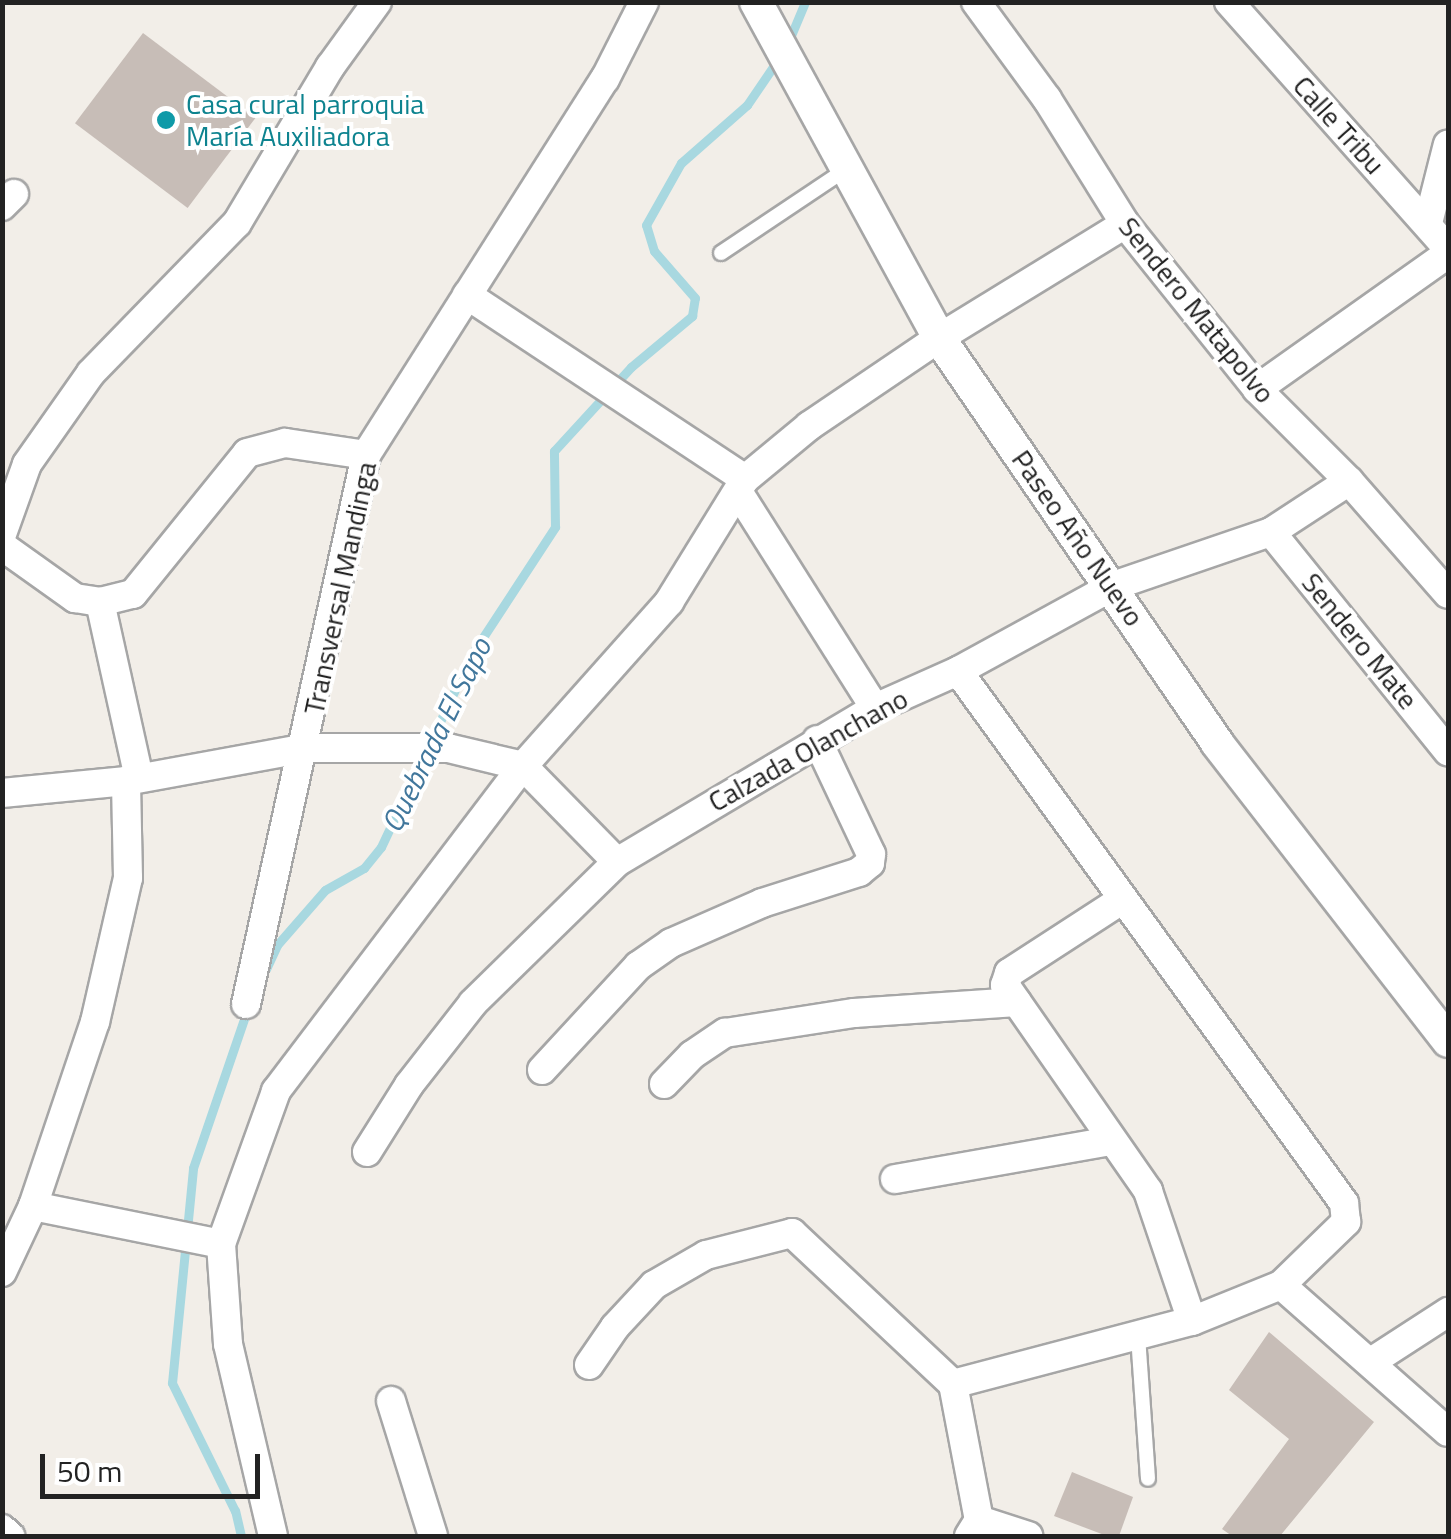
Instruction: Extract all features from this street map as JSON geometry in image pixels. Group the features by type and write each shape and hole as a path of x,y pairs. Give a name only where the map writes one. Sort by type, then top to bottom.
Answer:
{"street":[{"path":"2,534 27,464 37,449 91,374 236,223 330,66 377,2"},
{"name":"Transversal Mandinga","path":"246,1004 306,748 366,455 604,79 644,2"},
{"name":"Sendero Matapolvo","path":"976,2 1047,99 1126,224 1257,388 1349,482 1448,594"},
{"name":"Calle Tribu","path":"1229,2 1428,224 1448,252"},
{"name":"Paseo Año Nuevo","path":"763,16 939,338 1113,586 1217,743 1448,1041"},
{"path":"1428,224 1448,144"},
{"path":"273,1536 228,1344 214,1242 276,1091 523,766 669,602 742,486 809,426 939,338 1126,224"},
{"path":"1257,388 1448,252"},
{"path":"467,295 742,486 875,708"},
{"path":"2,546 75,598 100,602 133,594 247,453 285,442 366,455"},
{"name":"Calzada Olanchano","path":"367,1152 409,1085 474,1003 617,862 875,708 958,670 1113,586 1272,532 1349,482"},
{"name":"Sendero Mate","path":"1272,532 1448,751"},
{"path":"2,1272 33,1206 95,1022 128,878 132,780 100,602"},
{"path":"953,1384 1192,1321 1281,1285 1346,1222 1344,1203 958,670"},
{"path":"542,1070 638,966 671,943 762,902 858,872 870,863 871,854 817,740"},
{"path":"2,793 132,780 306,748 448,748 523,766 617,862"},
{"path":"1123,899 1009,974 1005,985 1148,1192 1192,1321"},
{"path":"664,1084 692,1055 725,1033 854,1012 1018,1002"},
{"path":"895,1178 1110,1141"},
{"path":"33,1206 214,1242"},
{"path":"589,1365 616,1327 654,1285 706,1255 792,1232 953,1384 974,1528 1028,1536"},
{"path":"1281,1285 1448,1432"},
{"path":"1371,1362 1448,1312"},
{"path":"391,1401 433,1536"},
{"path":"2,1528 10,1536"}],"lane":[{"path":"722,253 848,168"},
{"path":"1138,1336 1148,1478"}],"building":[{"name":"Casa cural parroquia María Auxiliadora","path":"143,33 256,118 188,208 75,123"},
{"path":"1269,1332 1374,1422 1280,1536 1232,1536 1222,1529 1289,1439 1229,1390"},
{"path":"1072,1472 1133,1497 1119,1536 1107,1536 1054,1516"}],"waterway":[{"name":"Quebrada El Sapo","path":"787,45 805,2"},
{"name":"Quebrada El Sapo","path":"266,969 277,945 325,890 364,868 381,847 472,654 555,527 554,451 631,367 692,316 695,298 654,251 646,225 681,163 747,105 779,58"},
{"name":"Quebrada El Sapo","path":"241,1536 235,1511 172,1383 193,1168 247,1010"}],"place":[{"name":"Casa cural parroquia María Auxiliadora","path":"166,120"}]}
